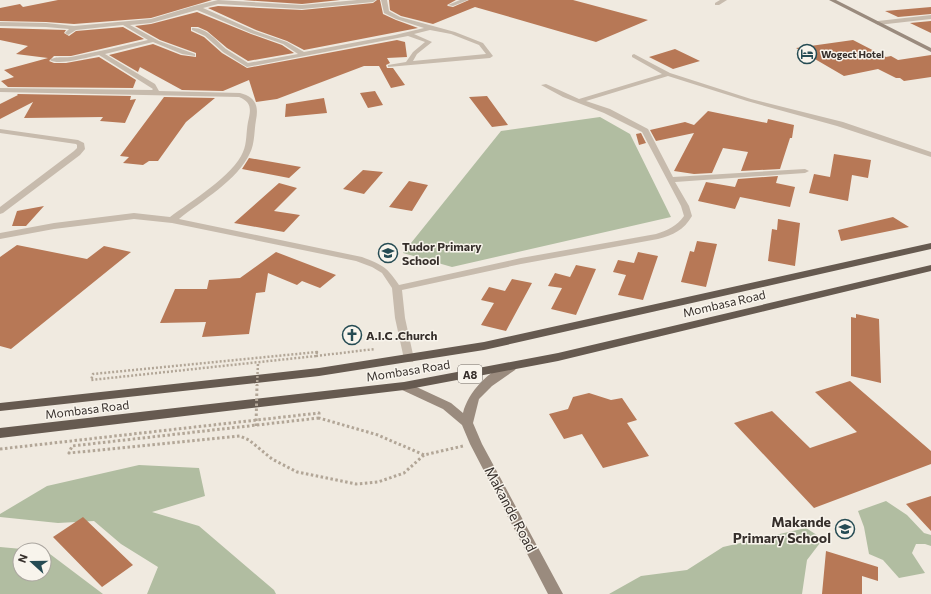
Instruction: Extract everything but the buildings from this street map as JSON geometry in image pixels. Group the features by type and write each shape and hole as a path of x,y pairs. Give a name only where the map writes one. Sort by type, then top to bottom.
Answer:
{"highway":[{"name":"Mombasa Road","path":"0,407 145,390 274,378 409,359 529,337 931,246"},
{"name":"Mombasa Road","path":"0,433 404,386 511,367 566,355 931,268"}],"main road":[{"path":"832,0 931,50"},
{"path":"467,423 471,404 479,392 488,382 511,367"},
{"name":"Makande Road","path":"404,386 447,406 467,423 476,444 556,594"}],"street":[{"path":"0,24 46,24 74,28 124,23 157,19 218,1 302,7 373,0"},
{"path":"384,0 386,12 398,18 430,28 453,33 481,44 490,56 390,66"},
{"path":"451,5 465,0"},
{"path":"717,4 724,0"},
{"path":"196,7 253,32 285,43 303,54"},
{"path":"878,23 931,17"},
{"path":"124,23 132,29 171,49 193,55"},
{"path":"68,33 74,28"},
{"path":"194,29 207,35 225,51 247,64 409,34 430,28"},
{"path":"408,64 415,53 430,42 409,34"},
{"path":"53,60 69,59 100,53 154,40"},
{"path":"100,53 153,85 156,89 155,93"},
{"path":"634,56 668,74 749,100 840,124 931,155"},
{"path":"579,101 668,74"},
{"path":"397,288 521,260 658,236 674,231 683,225 688,216 685,206 645,131 606,111 579,101 544,85"},
{"path":"0,90 155,93 247,97 254,104 247,152 239,165 208,193 172,220"},
{"path":"0,131 78,142 81,145 81,149 0,211"},
{"path":"670,180 805,171"},
{"path":"0,236 54,226 134,216 172,220 375,264 385,271 397,288 405,346 409,359"}],"path":[{"path":"316,356 317,352 93,374 91,380 258,363 405,346"},
{"path":"256,426 258,363"},
{"path":"0,449 319,413 319,418"},
{"path":"424,455 378,434 319,418 72,446 69,453 240,436 250,440 272,459 297,472 356,484 378,482 404,473 424,455 476,444"}],"green space":[{"path":"600,117 630,134 671,217 452,267 403,253 501,131"},
{"path":"139,465 199,468 205,496 152,512 199,526 274,590 276,594 147,594 158,567 121,544 94,521 58,523 0,517 0,514 47,486"},
{"path":"886,501 907,515 924,533 931,535 931,546 916,544 912,553 925,573 899,578 883,560 869,554 864,527 858,511"},
{"path":"806,528 823,539 807,560 802,594 609,594 641,576 687,570 723,547"},
{"path":"0,547 12,548 12,582 52,582 52,556 103,594 0,594"}],"place":[{"name":"Wogect Hotel","path":"807,54"},
{"name":"Tudor Primary School","path":"388,253"},
{"name":"A.I.C .Church","path":"352,335"},
{"name":"Makande Primary School","path":"845,529"}]}
